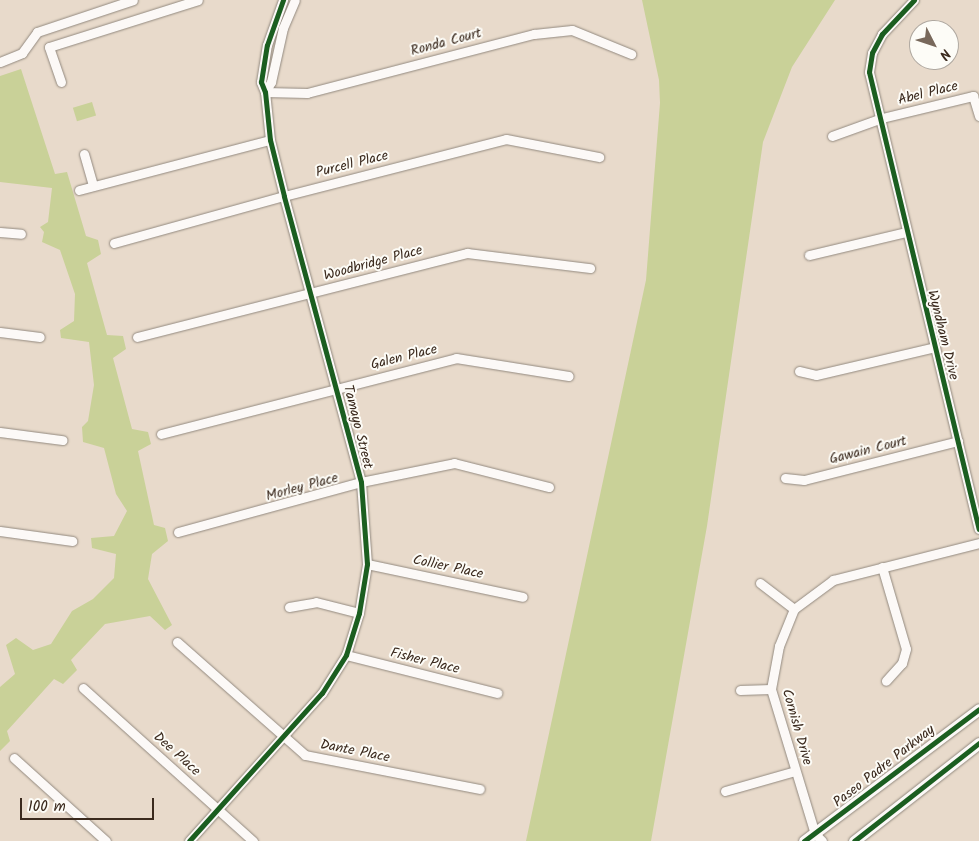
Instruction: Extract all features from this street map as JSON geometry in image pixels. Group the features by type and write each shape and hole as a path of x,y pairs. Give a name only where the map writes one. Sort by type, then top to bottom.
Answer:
{"main road":[{"name":"Paseo Padre Parkway","path":"804,841 818,837 979,709"},
{"path":"854,841 979,743"}],"street":[{"path":"0,62 22,53 37,32 133,0"},
{"path":"61,82 49,48 198,0"},
{"name":"Tamayo Street","path":"189,841 284,738 322,693 346,655 358,613 367,564 361,482 270,140 266,92 261,82 263,65 283,0"},
{"name":"Tamayo Street","path":"266,92 271,82 283,28 295,0"},
{"name":"Wyndham Drive","path":"914,0 882,34 872,53 869,72 882,118 906,232 979,529"},
{"name":"Ronda Court","path":"266,92 307,93 534,34 572,30 630,54"},
{"name":"Abel Place","path":"832,136 882,118 973,96 979,116"},
{"path":"79,190 270,140"},
{"name":"Purcell Place","path":"114,243 284,196 506,140 599,157"},
{"path":"84,154 93,186"},
{"path":"0,232 21,234"},
{"path":"809,255 906,232"},
{"name":"Woodbridge Place","path":"137,337 467,253 590,268"},
{"path":"0,332 40,337"},
{"path":"799,371 816,375 935,348"},
{"name":"Galen Place","path":"161,434 456,358 569,376"},
{"path":"0,432 62,440"},
{"name":"Gawain Court","path":"785,478 804,480 958,442"},
{"name":"Morley Place","path":"178,532 361,482 454,464 549,487"},
{"path":"0,531 72,541"},
{"name":"Cornish Drive","path":"818,837 795,771 771,689 779,646 794,610 833,580 979,543"},
{"name":"Collier Place","path":"367,564 523,597"},
{"path":"882,567 906,649 902,663 886,680"},
{"path":"760,583 794,610"},
{"path":"289,607 316,602 358,613"},
{"name":"Dante Place","path":"176,642 304,755 480,789"},
{"name":"Fisher Place","path":"346,655 497,693"},
{"name":"Dee Place","path":"83,688 252,841"},
{"path":"740,690 771,689"},
{"path":"14,758 106,841"},
{"path":"725,791 795,771"}],"green space":[{"path":"642,0 835,0 792,67 763,142 707,526 651,841 526,841 646,280 660,103 659,80"},
{"path":"21,69 55,174 67,172 86,236 98,240 101,254 87,263 107,335 123,336 126,349 113,358 132,429 148,432 151,444 138,451 154,525 165,528 168,541 152,554 148,579 172,625 165,630 150,616 105,624 71,660 77,670 63,684 54,679 7,731 10,741 0,751 0,687 15,674 6,645 16,638 33,650 51,644 72,611 93,599 114,578 116,554 92,548 91,538 114,536 127,511 116,494 104,448 83,442 82,427 88,421 94,385 89,342 61,338 60,330 74,321 75,294 60,250 42,242 44,232 40,227 48,222 52,188 0,182 0,76"},
{"path":"92,102 96,115 77,121 73,108"}],"cycle path":[{"path":"189,841 322,693 346,655 359,613 367,564 361,482 284,196 270,140 265,92 261,82 267,45 283,0"},
{"path":"914,0 882,34 872,53 869,72 979,529"},
{"path":"804,841 979,709"},
{"path":"854,841 979,743"}]}
